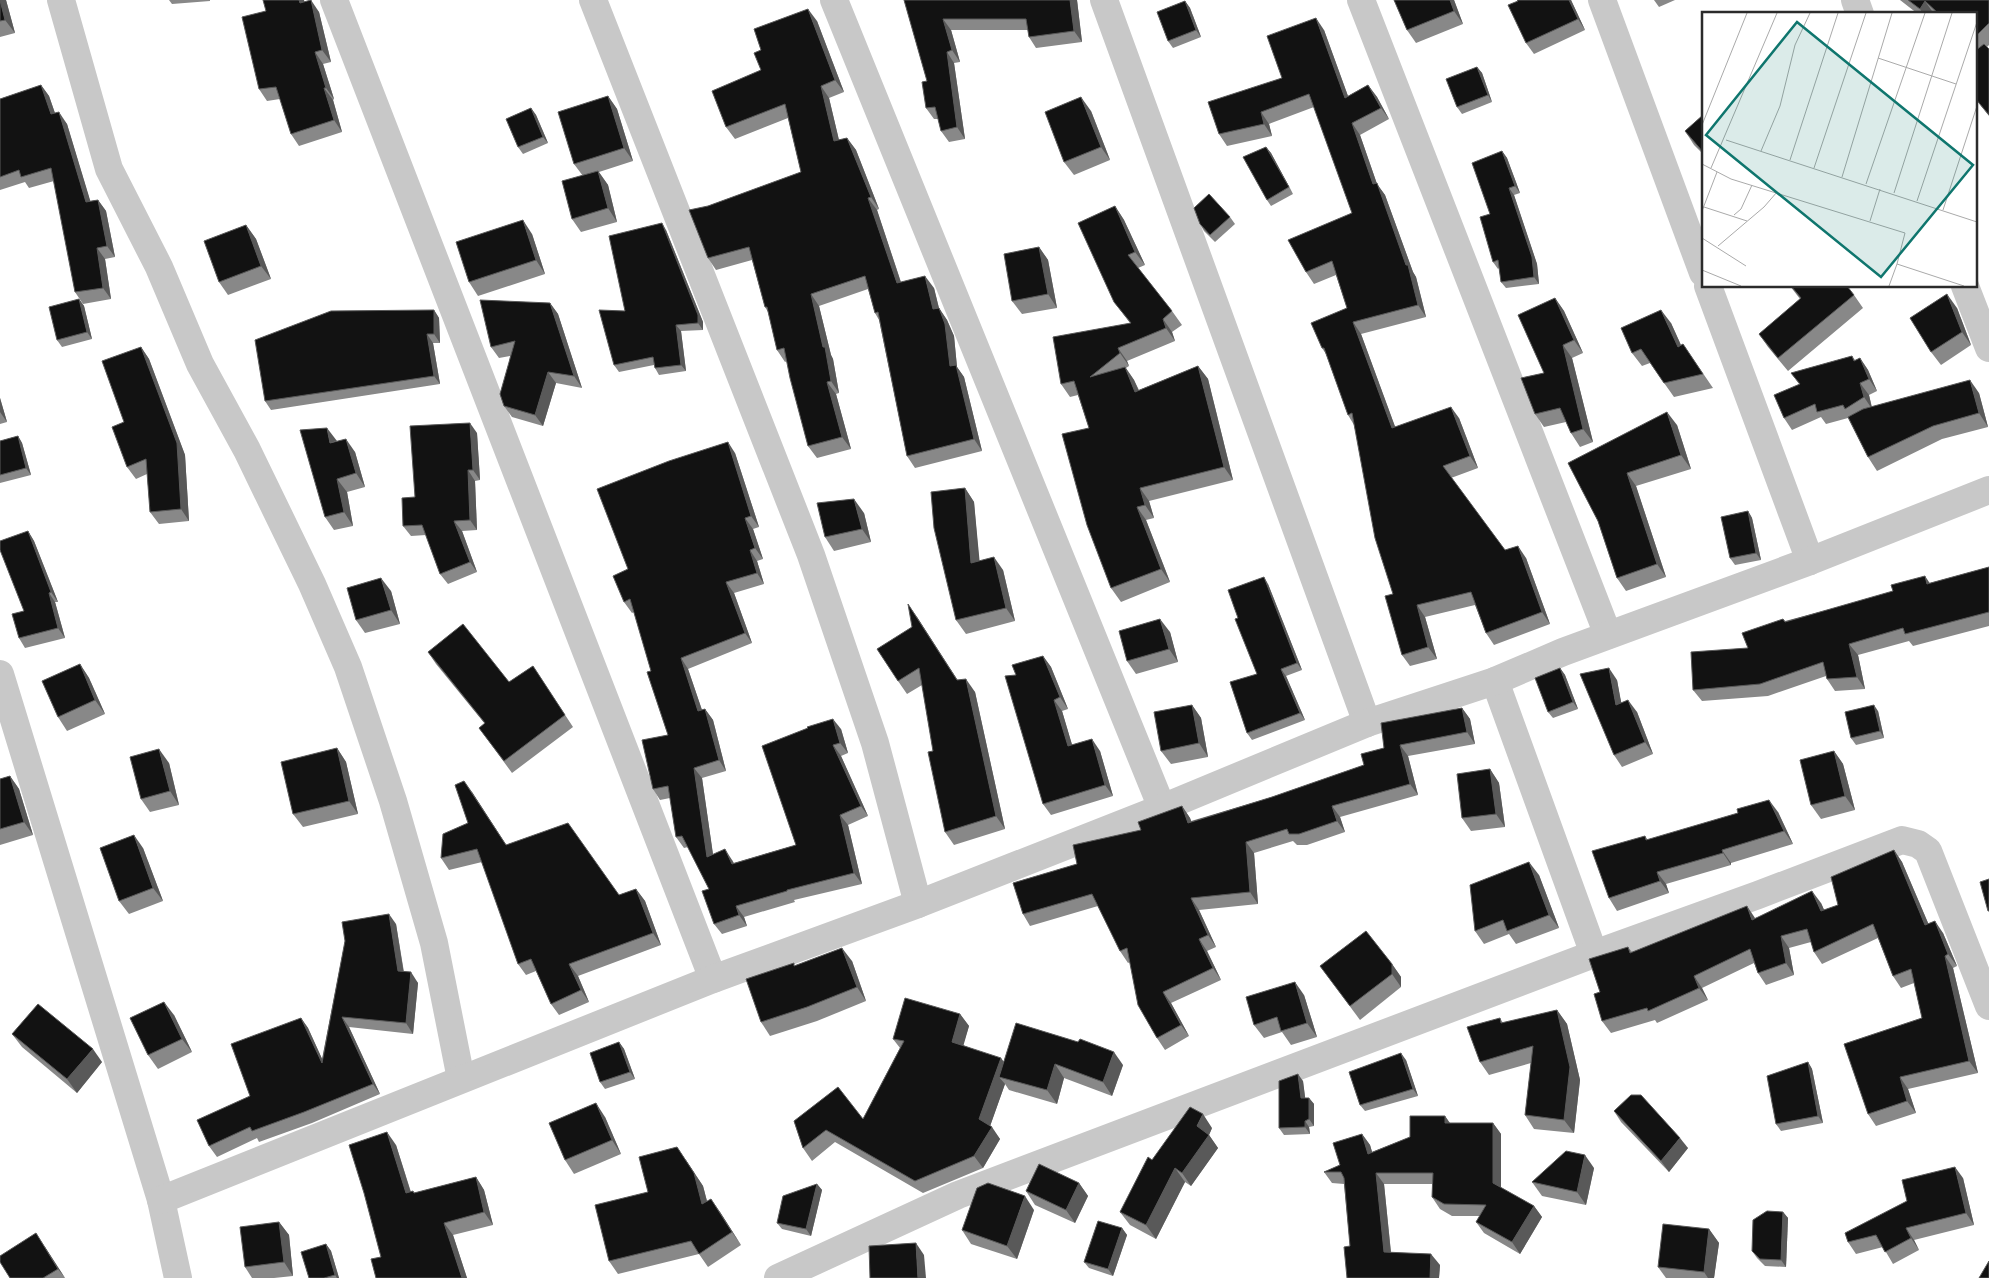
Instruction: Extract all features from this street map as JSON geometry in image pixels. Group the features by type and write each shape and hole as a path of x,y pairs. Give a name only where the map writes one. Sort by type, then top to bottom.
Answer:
{"street":[{"path":"61,0 109,169 160,267 200,364 246,450 312,584 348,667 393,801 434,943 461,1079"},
{"path":"334,0 713,979"},
{"path":"592,0 811,554 875,743 918,904"},
{"path":"834,0 1162,808"},
{"path":"1104,0 1367,723"},
{"path":"1361,0 1608,635"},
{"path":"1602,0 1702,269"},
{"path":"1855,0 1859,12"},
{"path":"1709,288 1810,561"},
{"path":"1966,288 1989,348"},
{"path":"161,1200 713,979 918,904 1162,808 1367,723 1495,681 1608,635 1810,561 1989,490"},
{"path":"0,674 161,1200 178,1278"},
{"path":"1495,681 1594,954"},
{"path":"792,1275 958,1196 1594,954 1758,895 1902,840 1918,844 1928,851 1989,1006"}],"building":[{"path":"0,0 5,20 0,21"},
{"path":"263,0 299,0 300,3 311,0 322,50 315,52 334,120 291,134 276,87 259,89 242,17 266,11"},
{"path":"904,0 1070,0 1074,31 1029,37 1026,19 943,19 952,50 947,52 957,127 941,131 935,107 926,108 922,82 927,81"},
{"path":"1394,0 1450,0 1454,11 1407,30"},
{"path":"1517,0 1569,0 1578,19 1526,43 1508,5"},
{"path":"1908,0 1989,0 1989,23 1976,36 1976,12 1937,12 1925,1 1920,9"},
{"path":"1185,1 1196,30 1168,41 1157,12"},
{"path":"808,9 835,80 821,86 834,141 847,138 871,197 868,198 897,283 925,276 933,309 939,308 945,324 950,366 956,365 974,439 907,456 878,312 875,313 865,276 811,294 823,347 825,347 831,381 827,382 842,437 808,446 784,348 777,350 767,307 765,307 749,247 708,258 689,210 708,206 801,172 785,104 726,127 712,91 761,70 754,53 761,50 754,29"},
{"path":"1316,18 1345,98 1368,85 1381,108 1352,123 1373,184 1377,183 1406,265 1408,265 1418,305 1353,322 1392,428 1451,407 1470,456 1443,466 1505,550 1518,546 1542,612 1486,633 1471,592 1417,605 1428,647 1402,655 1385,596 1393,594 1375,538 1352,413 1348,415 1324,348 1322,348 1311,323 1347,308 1332,261 1306,272 1288,240 1352,213 1309,94 1261,112 1264,124 1219,134 1208,102 1282,78 1267,36"},
{"path":"1984,44 1989,49 1989,115 1976,99 1976,50"},
{"path":"1477,67 1488,95 1457,107 1446,79"},
{"path":"41,85 51,114 59,112 86,202 98,200 107,246 97,248 103,288 75,292 51,168 21,177 19,170 0,177 0,99"},
{"path":"608,96 624,148 574,164 558,112"},
{"path":"1081,97 1101,147 1064,162 1045,112"},
{"path":"531,108 543,137 518,147 506,119"},
{"path":"1702,116 1702,151 1685,131"},
{"path":"1266,147 1289,187 1267,200 1243,157"},
{"path":"1502,151 1515,186 1509,188 1532,257 1534,277 1501,282 1498,260 1493,262 1480,217 1490,214 1472,163"},
{"path":"598,171 608,208 572,219 562,181"},
{"path":"1209,194 1230,217 1210,235 1200,224 1194,208"},
{"path":"1115,206 1135,252 1128,255 1172,311 1163,319 1166,328 1118,348 1120,353 1090,377 1125,367 1135,392 1198,366 1224,467 1140,488 1145,505 1137,507 1161,569 1111,588 1087,525 1062,434 1089,428 1074,381 1061,384 1053,337 1131,323 1114,302 1078,223"},
{"path":"523,220 536,260 469,282 456,242"},
{"path":"662,223 698,315 698,323 676,325 681,365 655,368 653,357 614,365 599,310 625,311 609,236"},
{"path":"246,225 261,266 219,282 204,241"},
{"path":"1039,247 1048,294 1012,301 1004,254"},
{"path":"1793,288 1849,288 1854,295 1778,358 1759,334 1801,298"},
{"path":"1947,294 1962,332 1931,352 1910,318"},
{"path":"1555,298 1574,340 1563,345 1583,429 1571,433 1560,408 1535,414 1521,378 1544,373 1518,315"},
{"path":"79,299 87,332 57,340 49,307"},
{"path":"480,300 550,303 574,376 548,372 535,415 504,406 500,394 515,341 491,347"},
{"path":"434,310 434,334 427,334 434,376 265,401 255,340 331,311"},
{"path":"1661,310 1678,347 1683,344 1703,374 1664,383 1641,349 1632,353 1621,328"},
{"path":"141,347 177,443 181,509 150,512 146,459 127,467 112,427 124,422 102,361"},
{"path":"1852,356 1854,361 1860,358 1869,379 1860,383 1864,397 1845,409 1843,405 1817,412 1815,404 1784,418 1774,395 1800,384 1791,373"},
{"path":"1970,380 1979,413 1933,426 1868,457 1848,417 1863,409"},
{"path":"1667,412 1681,455 1627,473 1657,564 1617,578 1598,521 1568,463"},
{"path":"470,423 473,470 468,470 470,520 454,521 470,562 440,574 422,525 403,526 402,498 415,497 410,426"},
{"path":"327,428 330,443 346,439 356,473 337,479 344,512 325,517 300,430"},
{"path":"18,436 26,468 0,475 0,441"},
{"path":"728,442 751,516 745,518 755,548 750,550 757,573 726,582 745,633 681,658 698,711 705,709 719,760 694,768 707,857 725,849 732,864 796,845 762,746 807,727 833,719 840,743 833,745 861,806 840,815 854,873 787,890 736,906 739,915 714,924 702,891 709,889 682,836 676,837 668,786 653,789 642,740 668,735 647,672 651,671 630,599 624,602 613,576 628,569 597,489 669,461"},
{"path":"965,488 971,563 994,557 1006,608 956,620 934,528 931,492"},
{"path":"854,499 862,529 825,537 817,503"},
{"path":"1748,511 1756,553 1730,558 1721,517"},
{"path":"28,531 51,592 49,593 58,628 19,638 12,614 24,611 0,550 0,541"},
{"path":"1989,567 1989,612 1905,634 1903,628 1849,644 1857,677 1827,679 1823,662 1760,684 1693,690 1691,652 1748,648 1742,633 1783,619 1785,622 1893,591 1891,585 1925,576 1927,584"},
{"path":"1264,577 1297,663 1281,669 1300,713 1247,733 1230,682 1257,674 1235,619 1238,618 1228,590"},
{"path":"381,578 391,610 356,620 347,588"},
{"path":"908,604 957,680 966,679 996,816 945,832 928,752 933,751 919,668 898,681 877,649 912,627"},
{"path":"1160,619 1169,649 1127,661 1119,631"},
{"path":"463,624 509,682 533,666 565,715 504,761 479,728 485,723 428,652"},
{"path":"1043,656 1060,697 1054,700 1068,746 1092,739 1105,785 1043,804 1005,676 1016,675 1012,665"},
{"path":"80,664 95,700 58,717 42,681"},
{"path":"1560,668 1573,702 1548,712 1535,678"},
{"path":"1609,668 1616,705 1628,700 1645,742 1614,755 1580,674"},
{"path":"1192,705 1199,743 1161,751 1154,712"},
{"path":"1874,705 1880,731 1851,738 1845,712"},
{"path":"1462,708 1467,732 1400,745 1410,784 1332,806 1337,821 1299,834 1289,834 1287,829 1246,842 1250,892 1191,898 1208,935 1199,939 1213,968 1163,992 1181,1025 1157,1038 1138,1005 1127,948 1120,951 1092,894 1023,914 1013,883 1077,864 1073,845 1141,830 1138,822 1182,806 1188,823 1272,797 1364,765 1361,754 1384,748 1381,723"},
{"path":"337,748 349,801 293,814 281,762"},
{"path":"159,749 170,791 141,799 130,757"},
{"path":"1834,751 1845,796 1811,805 1800,760"},
{"path":"1490,769 1496,814 1462,818 1457,774"},
{"path":"10,776 24,822 0,829 0,779"},
{"path":"464,781 506,845 568,823 619,895 636,889 653,933 569,964 581,990 551,1004 531,959 518,964 477,849 441,858 443,834 468,823 455,785"},
{"path":"1769,800 1784,831 1722,850 1723,853 1657,872 1660,881 1609,898 1592,851 1645,836 1646,840 1738,813 1737,809"},
{"path":"134,835 153,888 119,901 100,848"},
{"path":"1894,850 1925,925 1935,921 1948,954 1945,956 1969,1061 1900,1077 1907,1101 1868,1114 1844,1044 1922,1018 1911,969 1893,976 1873,924 1814,952 1807,929 1781,936 1786,963 1758,973 1750,949 1694,976 1699,988 1648,1011 1647,1008 1602,1021 1594,994 1600,992 1589,959 1628,947 1630,953 1747,906 1752,920 1812,891 1821,911 1838,905 1831,877"},
{"path":"1529,862 1549,915 1507,931 1503,920 1475,931 1470,885"},
{"path":"1989,879 1989,911 1988,911 1980,882"},
{"path":"389,914 398,971 411,972 406,1023 342,1017 373,1084 252,1131 250,1127 209,1146 197,1120 250,1096 231,1044 301,1018 322,1063 345,941 342,922"},
{"path":"1366,931 1392,964 1392,974 1350,1006 1320,966"},
{"path":"842,948 857,987 807,1007 761,1022 746,979 794,963 794,966"},
{"path":"1295,982 1307,1023 1281,1031 1277,1017 1254,1025 1246,997"},
{"path":"905,998 960,1014 952,1042 1001,1058 979,1119 992,1127 974,1156 915,1181 826,1130 803,1148 794,1121 838,1087 863,1119 904,1041 893,1039"},
{"path":"164,1002 182,1039 148,1055 130,1018"},
{"path":"38,1004 93,1049 67,1079 12,1034"},
{"path":"1557,1010 1570,1067 1564,1120 1525,1115 1533,1046 1480,1062 1467,1027 1500,1018 1501,1023"},
{"path":"1016,1023 1078,1042 1080,1039 1114,1052 1103,1082 1055,1064 1047,1090 999,1077"},
{"path":"619,1042 630,1072 600,1082 590,1053"},
{"path":"1401,1053 1413,1089 1360,1105 1349,1072"},
{"path":"1808,1062 1818,1116 1776,1124 1767,1076"},
{"path":"1298,1074 1301,1098 1309,1098 1309,1119 1305,1121 1305,1127 1279,1128 1279,1081"},
{"path":"1631,1095 1641,1095 1680,1138 1661,1161 1614,1111"},
{"path":"596,1103 612,1140 565,1160 549,1123"},
{"path":"1190,1107 1203,1114 1197,1126 1209,1135 1182,1173 1175,1168 1146,1225 1120,1212 1148,1157 1152,1160"},
{"path":"1410,1116 1445,1116 1445,1123 1493,1123 1493,1183 1534,1206 1512,1242 1476,1222 1486,1205 1444,1204 1432,1197 1433,1173 1376,1173 1384,1252 1431,1254 1430,1278 1347,1278 1344,1247 1350,1246 1344,1178 1341,1172 1324,1172 1340,1165 1333,1143 1362,1134 1368,1154 1410,1137"},
{"path":"387,1132 406,1193 413,1191 414,1193 476,1177 484,1212 444,1223 462,1278 376,1278 371,1259 381,1257 349,1145"},
{"path":"677,1147 694,1173 702,1204 711,1199 732,1232 699,1254 691,1241 609,1261 595,1205 648,1192 639,1157"},
{"path":"1566,1151 1585,1155 1577,1192 1532,1182"},
{"path":"1039,1164 1079,1183 1066,1210 1026,1191"},
{"path":"1955,1167 1966,1213 1906,1228 1911,1238 1885,1252 1876,1235 1848,1242 1845,1233 1907,1201 1902,1180"},
{"path":"988,1183 1025,1196 1007,1246 962,1230 977,1188"},
{"path":"817,1184 806,1229 777,1223 783,1196"},
{"path":"1767,1211 1783,1212 1781,1260 1760,1259 1752,1251 1753,1220"},
{"path":"1098,1221 1122,1228 1108,1269 1084,1262"},
{"path":"279,1222 284,1262 245,1267 240,1227"},
{"path":"1663,1224 1709,1229 1704,1272 1658,1267"},
{"path":"36,1233 58,1269 43,1278 10,1278 0,1262 0,1256"},
{"path":"916,1243 918,1278 870,1278 869,1246"},
{"path":"326,1244 335,1275 324,1278 309,1278 301,1252"},
{"path":"1989,1261 1989,1278 1979,1278"}]}
